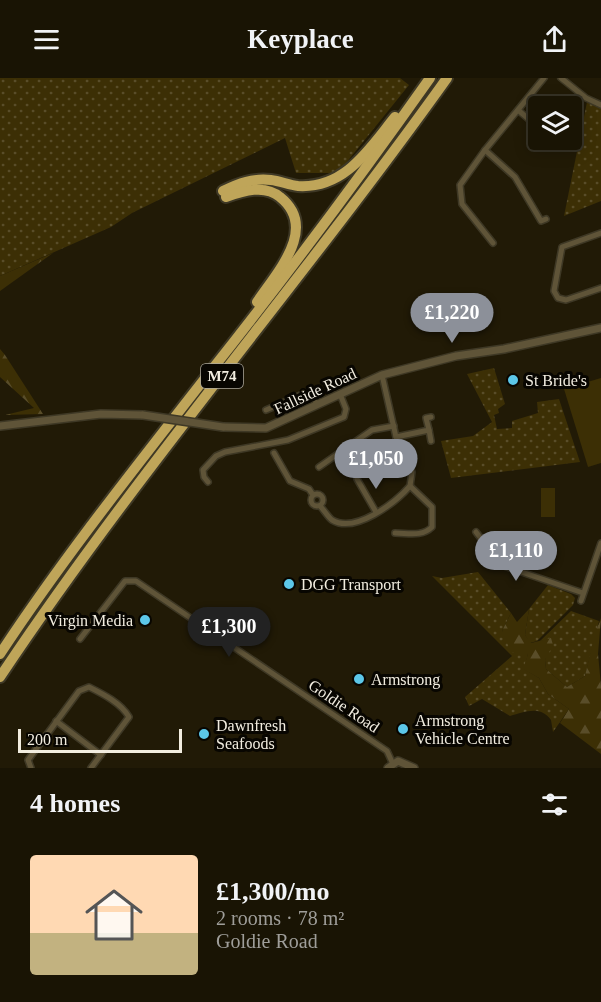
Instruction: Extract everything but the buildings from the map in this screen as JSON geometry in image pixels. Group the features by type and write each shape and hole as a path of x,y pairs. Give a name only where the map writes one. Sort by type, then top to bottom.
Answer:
{"highway":[{"path":"206,377 290,252 298,229 292,209 276,193 257,189 224,194 251,180 321,185 340,177 357,163 428,78"},
{"name":"M74","path":"0,654 52,575 101,509 336,208 428,78"},
{"name":"M74","path":"0,677 110,518 335,232 447,78"}],"street":[{"path":"493,243 462,204 459,193 460,185 485,150 544,78"},
{"path":"561,78 586,98 601,105"},
{"path":"518,110 528,118"},
{"path":"485,150 515,177 544,220"},
{"path":"601,233 562,247 554,291 558,298 566,300 601,288"},
{"name":"Fallside Road","path":"0,426 101,414 143,415 223,427 266,428 382,375 456,356 504,349 601,328"},
{"path":"274,453 290,481 309,489 313,495 311,503 320,506 332,520 354,524 376,512 410,486 412,472 396,437 382,375"},
{"path":"208,482 203,470 216,456 288,440 344,417 346,409 340,393"},
{"path":"266,410 303,394 312,396 317,405"},
{"path":"431,417 426,418 431,441"},
{"path":"319,467 372,430 394,426"},
{"path":"396,437 429,430"},
{"path":"322,456 326,462"},
{"path":"357,479 363,485 376,512"},
{"path":"395,533 427,532 432,527 433,515 426,499 410,486"},
{"path":"313,495 317,494 322,497 320,506"},
{"path":"408,525 408,533"},
{"path":"476,532 501,565 583,593"},
{"path":"581,601 601,543"},
{"name":"Goldie Road","path":"80,639 124,581 136,581 387,751 393,764"},
{"path":"31,768 28,760 56,721 84,688 89,687 102,693 126,711 129,717 91,768"},
{"path":"56,721 101,755"},
{"path":"393,764 414,768"}],"green space":[{"path":"0,78 400,78 409,85 338,173 296,173 285,138 132,213 111,227 0,276"},
{"path":"587,102 601,108 601,201 564,216 577,150 582,150 582,127"},
{"path":"53,253 0,291 0,276"},
{"path":"0,349 43,414 5,415 34,408 0,377"},
{"path":"494,368 505,404 498,409 499,413 494,415 497,429 512,428 512,421 538,413 537,402 559,399 580,462 451,478 441,441 473,436 492,422 467,374"},
{"path":"601,378 601,463 588,467 564,389"},
{"path":"541,488 555,488 555,517 541,517"},
{"path":"478,572 511,613 502,631 528,654 524,669 539,678 548,694 569,709 553,732 551,720 542,712 532,711 510,716 482,699 469,706 465,697 512,656 432,576 442,578"},
{"path":"548,585 571,594 575,598 573,605 537,641 530,643 525,635 529,609"},
{"path":"529,609 525,635 531,643 551,638 553,645 545,660 546,669 567,687 585,676 601,618 598,654 601,686 601,754 560,723 569,709 548,694 539,678 523,669 528,654 511,652 502,631 511,613 517,622"},
{"path":"571,611 599,621 585,676 567,687 546,669 545,660 551,639 540,641"}],"place":[{"name":"St Bride's","path":"513,380"},
{"name":"DGG Transport","path":"289,584"},
{"name":"Virgin Media","path":"145,620"},
{"name":"Armstrong","path":"359,679"},
{"name":"Armstrong Vehicle Centre","path":"403,729"},
{"name":"Dawnfresh Seafoods","path":"204,734"}]}
